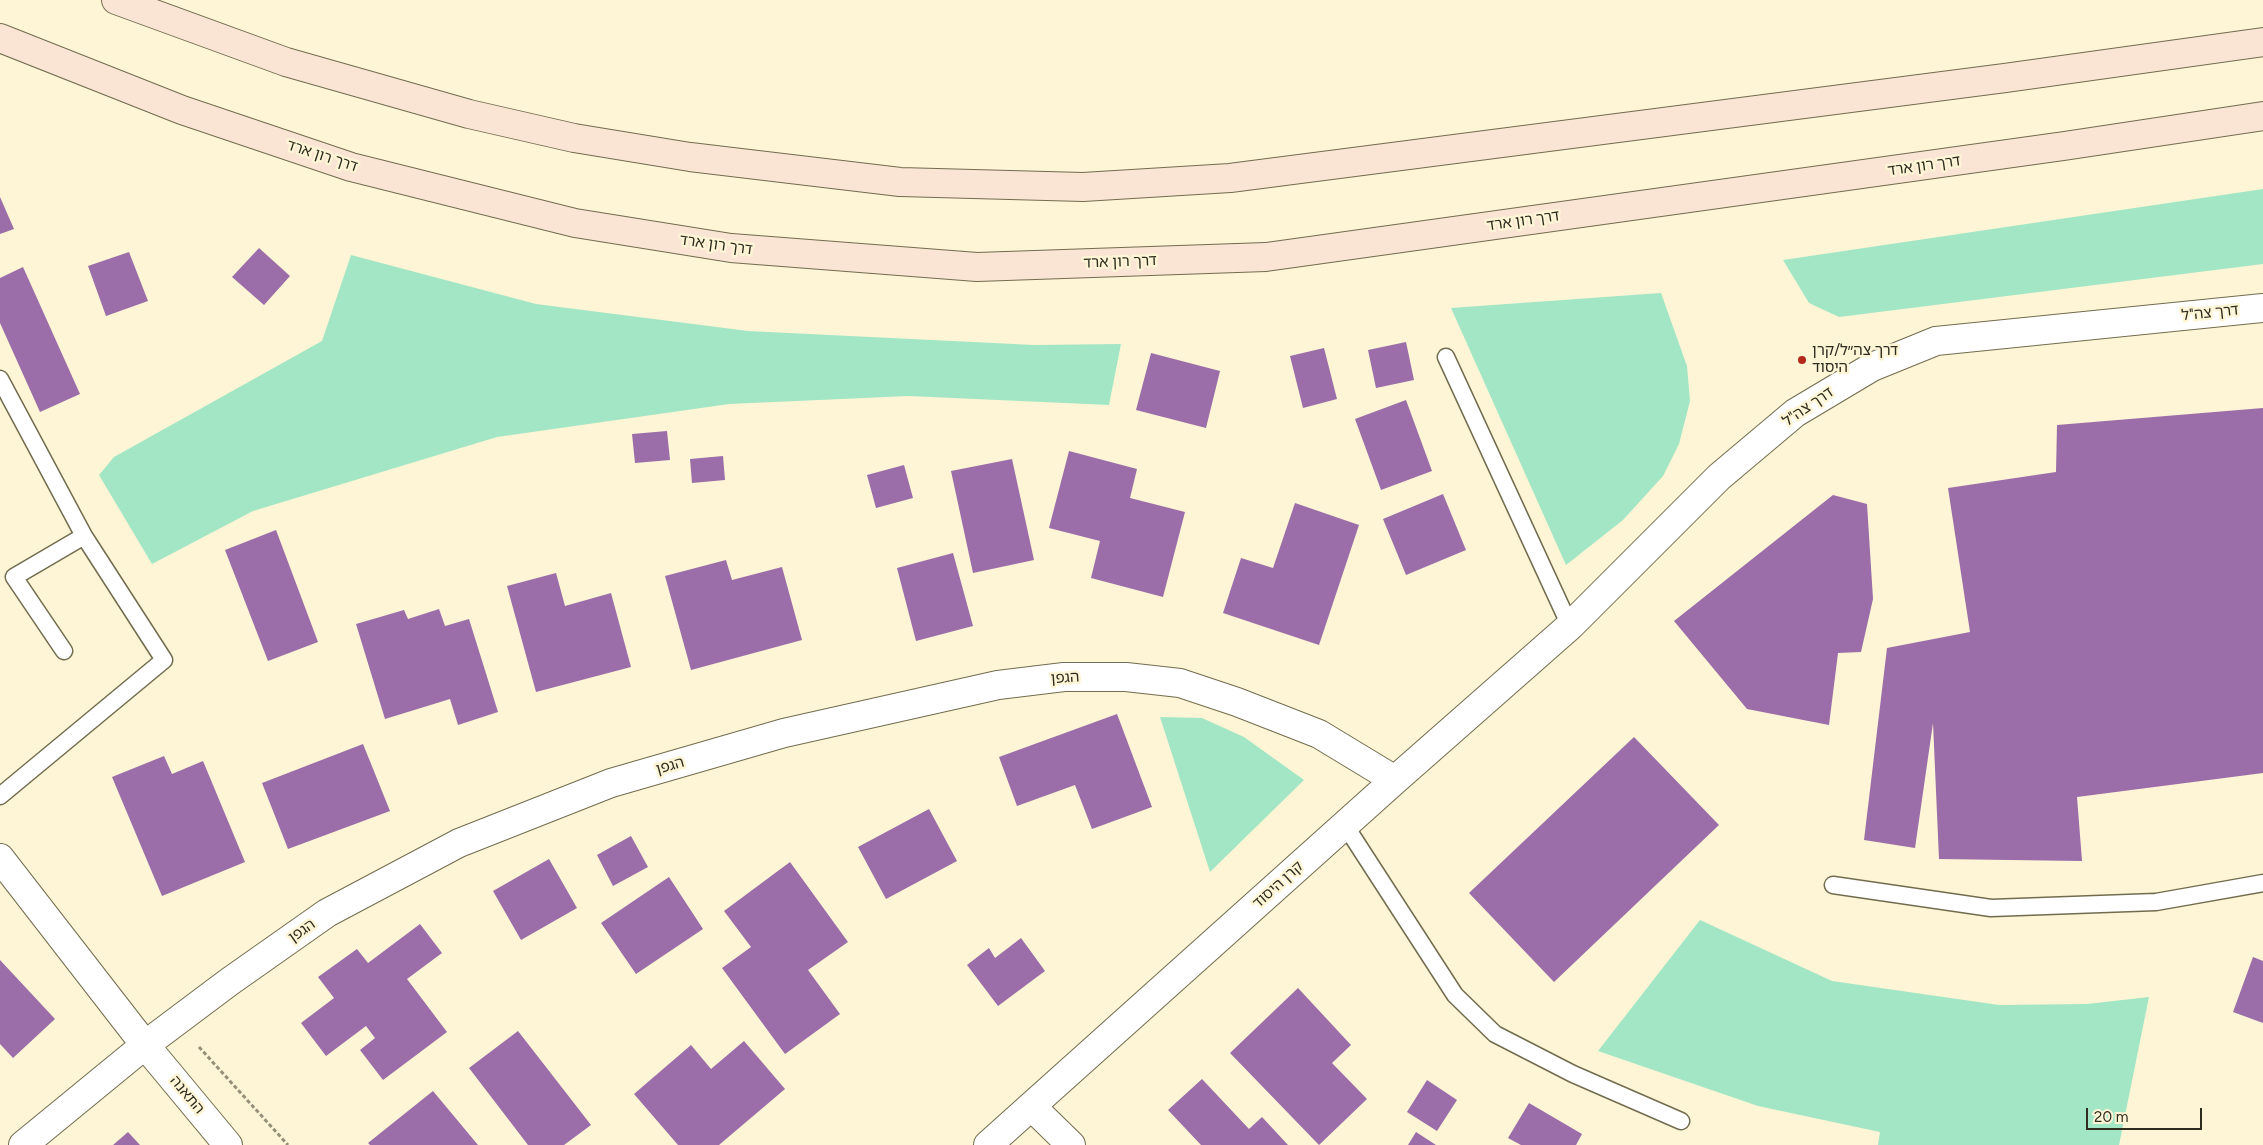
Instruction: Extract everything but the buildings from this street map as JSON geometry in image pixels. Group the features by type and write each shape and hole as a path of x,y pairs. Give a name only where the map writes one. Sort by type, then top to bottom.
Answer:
{"main road":[{"path":"116,0 286,62 469,114 574,138 690,157 900,182 1083,187 1230,178 2014,77 2263,42"},
{"name":"דרך רון ארד","path":"0,38 182,110 351,167 575,223 731,248 977,267 1266,256 2054,148 2263,116"}],"street":[{"name":"דרך צה\"ל","path":"1570,626 1719,477 1795,413 1872,367 1936,341 2263,308"},
{"name":"קרן היסוד","path":"988,1145 1394,780 1570,626"},
{"name":"הגפן","path":"23,1145 145,1045 229,982 327,913 458,843 610,783 784,734 998,685 1073,677 1126,677 1180,683 1319,734 1394,780"},
{"name":"התאנה","path":"0,858 145,1045 228,1145"},
{"path":"1032,1107 1071,1145"}],"lane":[{"path":"1446,357 1570,626"},
{"path":"0,379 84,536 164,660 0,796"},
{"path":"64,651 14,577 84,536"},
{"path":"1344,825 1455,996 1495,1034 1573,1074 1681,1120"},
{"path":"1833,884 1991,908 2156,902 2263,883"}],"path":[{"path":"177,1022 288,1145"}],"green space":[{"path":"2263,189 2263,264 1839,317 1809,303 1783,260"},
{"path":"351,255 536,304 748,331 1034,345 1121,344 1109,405 909,396 729,404 497,437 253,511 152,564 99,475 114,457 322,341"},
{"path":"1661,293 1687,366 1690,401 1679,444 1663,476 1623,520 1566,565 1451,308"},
{"path":"1160,717 1202,718 1244,737 1304,780 1210,872"},
{"path":"1700,920 1832,981 1999,1005 2087,1004 2149,997 2119,1145 1878,1145 1880,1132 1758,1106 1598,1051"}],"place":[{"name":"דרך צה״ל/קרן היסוד","path":"1802,360"}]}
